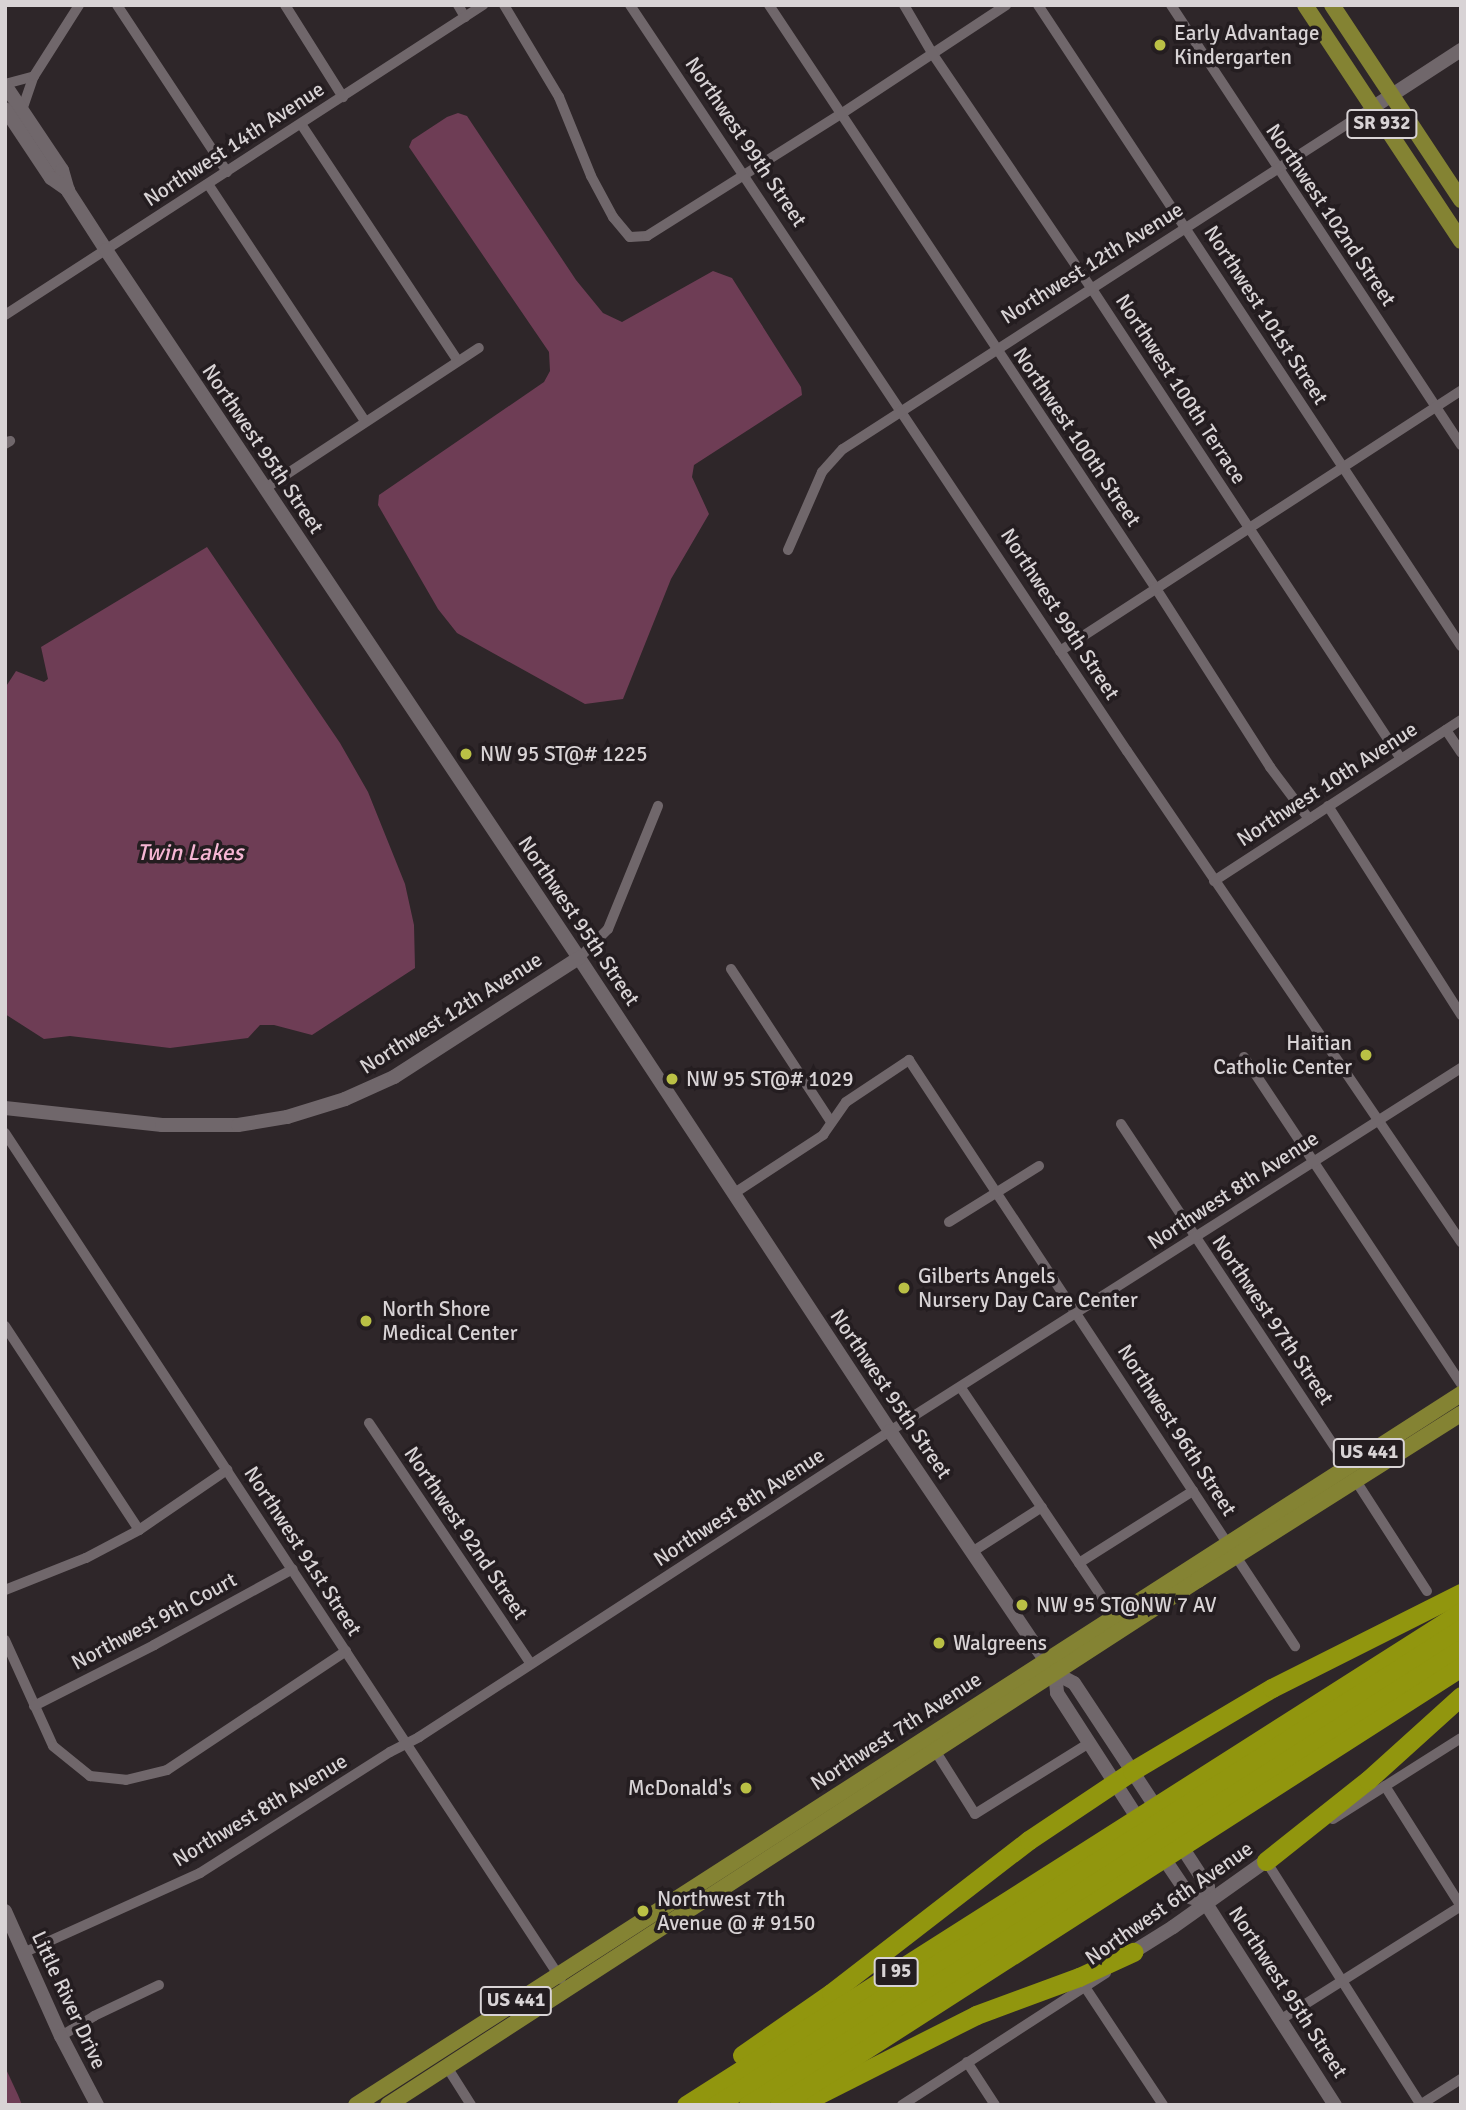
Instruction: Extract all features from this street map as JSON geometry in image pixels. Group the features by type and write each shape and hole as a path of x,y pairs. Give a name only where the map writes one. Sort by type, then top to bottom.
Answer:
{"highway":[{"path":"713,2097 733,2062 831,1993 1029,1840 1132,1771 1272,1688 1461,1593"},
{"name":"I 95","path":"687,2105 713,2097 1118,1858 1199,1806 1461,1612"},
{"path":"1199,1806 1461,1629"},
{"path":"1199,1806 1461,1649"},
{"name":"I 95","path":"779,2105 1118,1858 1199,1806 1461,1667"},
{"path":"1266,1861 1368,1780 1461,1696"},
{"path":"748,2105 1118,1858"},
{"path":"799,2105 976,2015 1079,1977 1133,1952"}],"main road":[{"name":"SR 932","path":"1305,5 1461,241"},
{"name":"SR 932","path":"1332,5 1461,200"},
{"name":"Northwest 12th Avenue","path":"1372,108 1461,50"},
{"name":"Northwest 95th Street","path":"5,85 62,170 68,191 106,250 579,958 890,1432 1045,1660 1055,1673 1074,1683 1132,1771 1208,1887 1205,1902 1335,2105"},
{"name":"Northwest 95th Street","path":"5,109 11,128 51,178 68,191"},
{"name":"Northwest 12th Avenue","path":"5,1108 162,1125 237,1125 288,1117 345,1099 394,1077 579,958"},
{"name":"Northwest 7th Avenue","path":"388,2105 936,1752 1055,1673 1347,1466 1461,1394"},
{"name":"Northwest 7th Avenue","path":"356,2105 1115,1615 1232,1549 1302,1515 1461,1414"},
{"path":"1302,1515 1308,1501 1343,1479 1347,1466"},
{"name":"Northwest 95th Street","path":"1055,1673 1056,1693 1187,1895 1205,1902"},
{"path":"835,1817 839,1801 885,1770 892,1760"},
{"path":"752,1871 757,1856 783,1840 788,1826"},
{"name":"Northwest 6th Avenue","path":"1133,1952 1266,1861"},
{"name":"Little River Drive","path":"5,1911 61,2036 97,2105"}],"street":[{"path":"22,110 34,76 79,5"},
{"path":"117,5 227,172"},
{"path":"285,5 344,96"},
{"path":"458,5 466,17"},
{"name":"Northwest 14th Avenue","path":"5,315 483,5"},
{"path":"505,5 559,97 591,176 613,217 630,237 647,236 841,114 1006,5"},
{"name":"Northwest 99th Street","path":"630,5 1214,881 1461,1242"},
{"name":"Northwest 100th Street","path":"769,5 1155,587 1270,767 1309,819"},
{"name":"Northwest 100th Terrace","path":"904,5 932,53 1092,289 1401,759"},
{"name":"Northwest 101st Street","path":"1038,5 1461,646"},
{"name":"Northwest 102nd Street","path":"1171,5 1461,445"},
{"path":"5,85 34,76"},
{"name":"Northwest 12th Avenue","path":"788,550 827,464 843,449 1372,108"},
{"path":"301,124 458,361"},
{"path":"208,184 365,421"},
{"path":"264,489 480,348"},
{"path":"1060,651 1248,526 1461,391"},
{"name":"Northwest 10th Avenue","path":"1214,881 1461,720"},
{"path":"1446,730 1461,752"},
{"name":"Northwest 12th Avenue","path":"579,958 608,929 658,806"},
{"path":"1328,806 1461,1015"},
{"path":"731,969 831,1122 823,1135 733,1194"},
{"path":"1244,1057 1461,1383"},
{"name":"Northwest 96th Street","path":"831,1122 846,1102 909,1060 1295,1646"},
{"name":"Northwest 8th Avenue","path":"23,1953 200,1873 407,1744 1461,1068"},
{"name":"Northwest 97th Street","path":"1121,1124 1347,1466"},
{"name":"Northwest 91st Street","path":"5,1133 568,1990"},
{"path":"950,1222 1039,1166"},
{"path":"5,1326 139,1530"},
{"path":"961,1388 1115,1615"},
{"name":"Northwest 92nd Street","path":"369,1423 531,1664"},
{"path":"5,1590 86,1558 139,1530 227,1471"},
{"path":"1356,1481 1427,1591"},
{"path":"1079,1563 1193,1491"},
{"path":"972,1552 1042,1507"},
{"name":"Northwest 9th Court","path":"34,1706 293,1569"},
{"path":"5,1640 53,1746 90,1776 125,1780 167,1770 346,1651"},
{"name":"Northwest 6th Avenue","path":"1266,1861 1461,1738"},
{"path":"936,1752 975,1814 1088,1743"},
{"path":"1280,2020 1461,1906 1385,1786"},
{"path":"1266,1861 1420,2105 1461,2079"},
{"name":"Northwest 6th Avenue","path":"902,2105 1085,1987 1133,1952"},
{"path":"61,2036 94,2016 159,1985"},
{"path":"1085,1987 1163,2105"},
{"path":"968,2062 995,2105"},
{"path":"447,2067 471,2105"}],"water":[{"path":"458,113 467,116 576,280 603,313 622,322 713,271 732,278 801,387 802,395 694,465 692,477 709,514 671,579 623,699 585,704 457,633 438,609 378,505 379,495 544,382 550,371 549,352 409,147 412,140 447,117"},
{"name":"Twin Lakes","path":"207,547 340,743 368,792 405,884 414,925 415,968 312,1035 274,1025 260,1025 248,1038 170,1048 70,1036 44,1039 5,1014 5,688 16,671 44,682 48,679 41,647"},
{"path":"5,2067 18,2095 22,2105 5,2105"}],"place":[{"name":"Early Advantage Kindergarten","path":"1160,45"},
{"name":"NW 95 ST@# 1225","path":"466,754"},
{"name":"Haitian Catholic Center","path":"1366,1055"},
{"name":"NW 95 ST@# 1029","path":"672,1079"},
{"name":"Gilberts Angels Nursery Day Care Center","path":"904,1288"},
{"name":"North Shore Medical Center","path":"366,1321"},
{"name":"NW 95 ST@NW 7 AV","path":"1022,1605"},
{"name":"Walgreens","path":"939,1643"},
{"name":"McDonald's","path":"746,1788"},
{"name":"Northwest 7th Avenue @ # 9150","path":"643,1911"}]}
